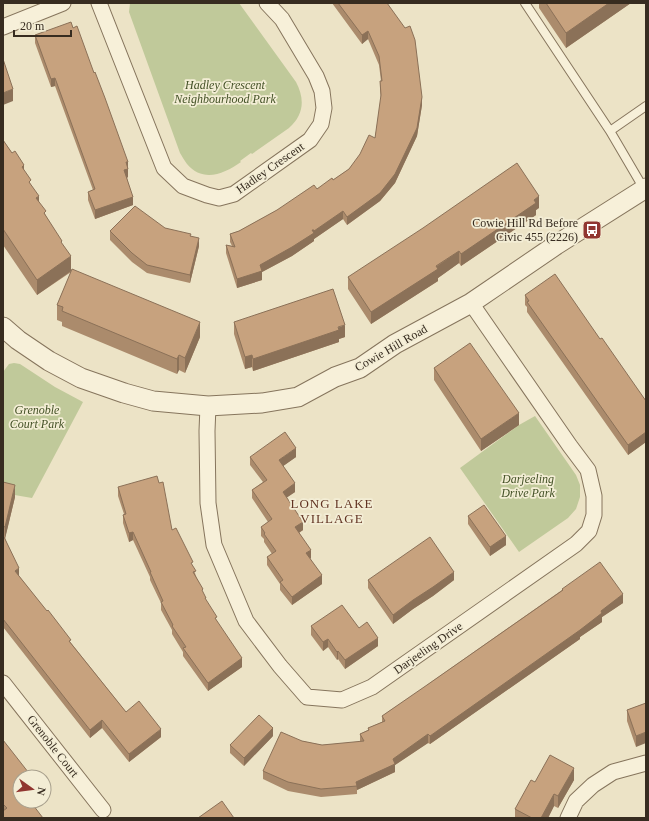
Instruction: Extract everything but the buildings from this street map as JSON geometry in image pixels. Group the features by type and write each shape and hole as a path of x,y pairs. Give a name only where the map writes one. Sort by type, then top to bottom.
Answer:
{"street":[{"path":"3,27 63,3"},
{"name":"Hadley Crescent","path":"98,3 164,168 182,186 219,198 234,194 310,140 321,124 324,108 322,91 316,76 282,19 267,3"},
{"name":"Cowie Hill Road","path":"3,327 18,340 49,361 81,378 124,393 153,401 208,406 262,403 298,397 335,378 360,368 395,344 474,307 556,245 645,188"},
{"name":"Darjeeling Drive","path":"208,406 208,503 214,545 246,621 280,666 307,697 342,700 372,687 576,544 589,531 594,515 594,496 588,470 474,307"},
{"name":"Grenoble Court","path":"3,683 103,810"},
{"path":"568,818 576,801 593,785 613,772 646,763"}],"lane":[{"path":"525,3 610,131 645,188"},
{"path":"610,131 646,106"}],"green space":[{"name":"Hadley Crescent Neighbourhood Park","path":"130,3 239,3 296,82 302,101 298,118 289,128 228,170 214,175 207,175 193,170 180,153 129,12"},
{"name":"Grenoble Court Park","path":"9,364 20,364 55,387 83,402 32,498 3,493 3,372"},
{"name":"Darjeeling Drive Park","path":"535,416 576,475 580,485 580,497 576,509 568,518 519,552 460,468 519,425"}],"place":[{"name":"Cowie Hill Rd Before Civic 455 (2226)","path":"592,230"}],"district":[{"name":"LONG LAKE VILLAGE","path":"332,510"}]}
